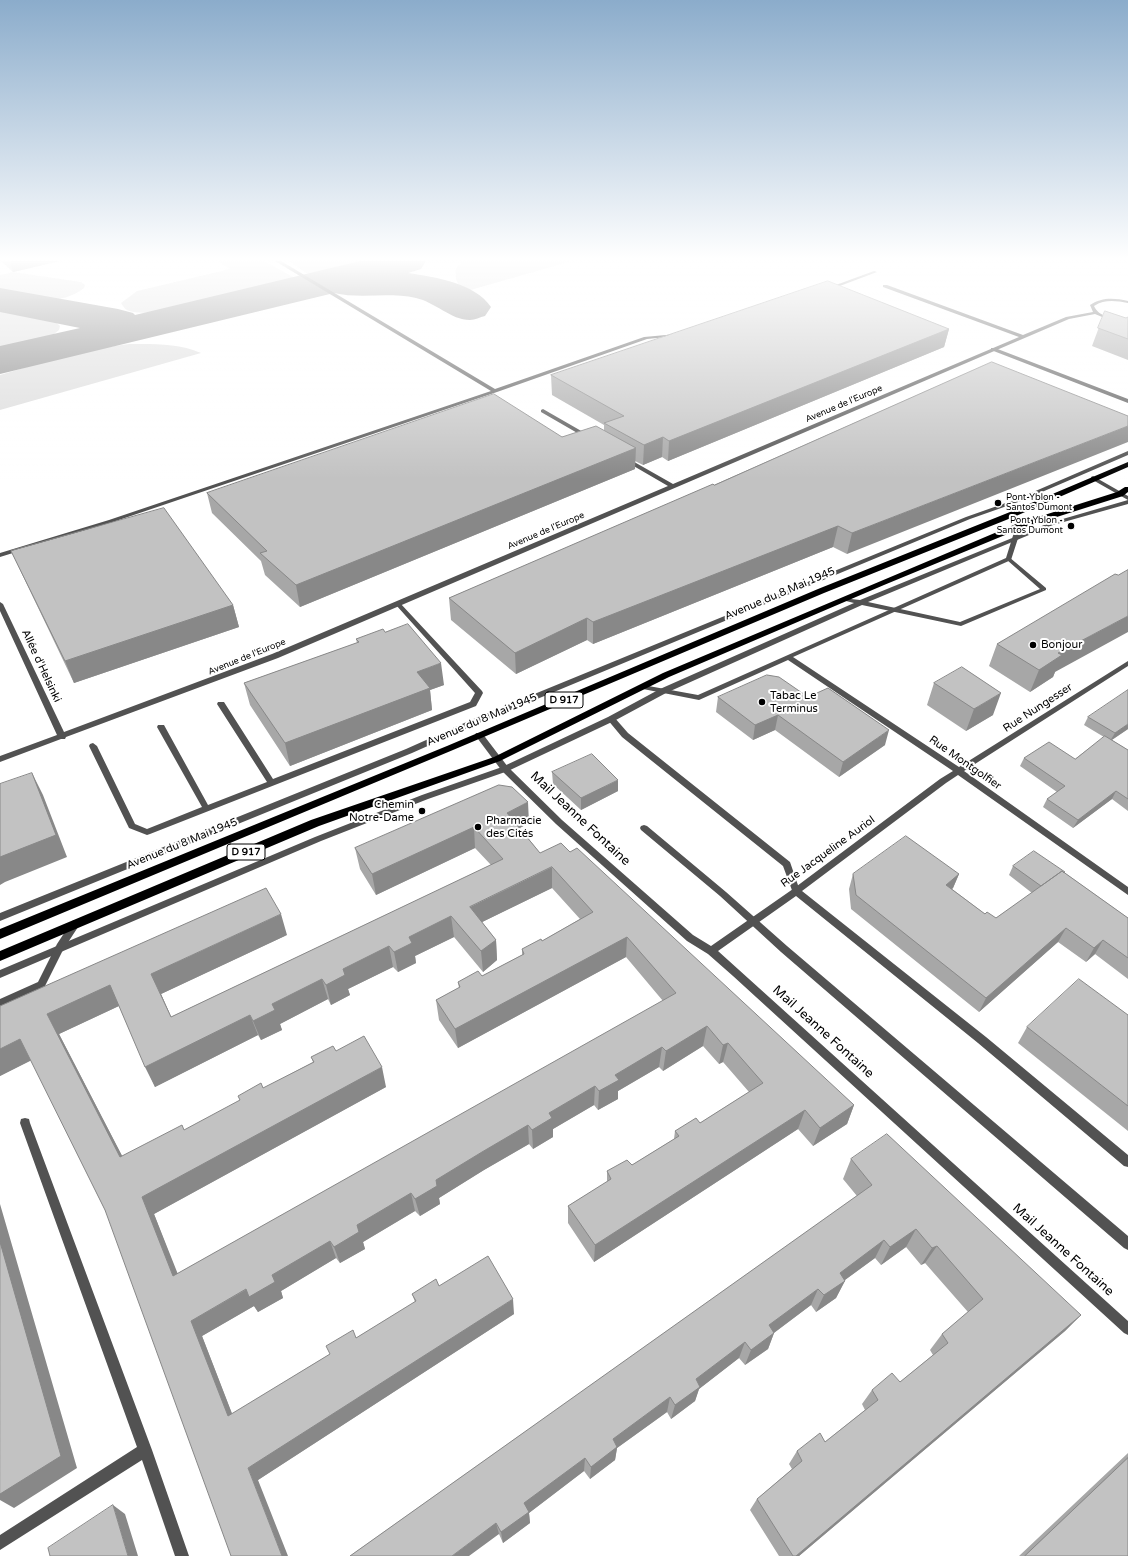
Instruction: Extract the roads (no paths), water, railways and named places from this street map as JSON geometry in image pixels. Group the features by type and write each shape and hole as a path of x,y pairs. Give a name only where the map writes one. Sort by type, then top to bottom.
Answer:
{"main road":[{"name":"Avenue du 8 Mai 1945","path":"0,934 821,591 1012,514 1128,464"},
{"name":"D 917","path":"0,956 315,823 497,759 666,676 844,599 1019,526 1120,494 1128,489"}],"street":[{"path":"399,334 495,391"},
{"path":"0,555 111,521 495,391 646,338 684,334"},
{"path":"1014,334 1023,337"},
{"name":"Avenue de l'Europe","path":"0,759 275,656 1031,334"},
{"path":"994,349 1128,401"},
{"path":"543,411 591,439"},
{"path":"0,917 409,751 474,722 961,521 1019,500 1128,453"},
{"path":"618,455 673,487"},
{"path":"1093,478 1128,498"},
{"path":"0,974 318,839 425,797 505,769 611,719 663,691 860,603 1051,524 1128,502"},
{"path":"643,687 699,698 788,656 1009,559 1019,526"},
{"path":"844,599 893,611 961,624 1044,589 1009,559"},
{"name":"Allée d'Helsinki","path":"0,604 62,737"},
{"path":"93,746 132,826 146,832 473,704 479,694 398,604"},
{"name":"Rue Montgolfier","path":"788,656 960,772 1126,888"},
{"name":"Rue Nungesser","path":"960,772 1128,663"},
{"path":"221,704 271,782"},
{"path":"611,719 625,735 788,864 796,891 982,1040 1128,1162"},
{"path":"161,728 206,808"},
{"name":"Mail Jeanne Fontaine","path":"479,735 505,769 559,822 690,938 711,951 898,1118 1128,1329"},
{"name":"Rue Jacqueline Auriol","path":"711,951 796,891 943,781 960,772"},
{"path":"644,828 723,894 753,922 1128,1244"},
{"path":"0,1003 41,985 60,948 75,924"},
{"path":"25,1123 145,1450 182,1556"},
{"path":"0,1543 145,1450"}],"place":[{"name":"Pont-Yblon - Santos Dumont","path":"998,503"},
{"name":"Pont Yblon - Santos Dumont","path":"1071,526"},
{"name":"Bonjour","path":"1033,645"},
{"name":"Tabac Le Terminus","path":"762,702"},
{"name":"Chemin Notre-Dame","path":"422,811"},
{"name":"Pharmacie des Cités","path":"478,827"}]}
